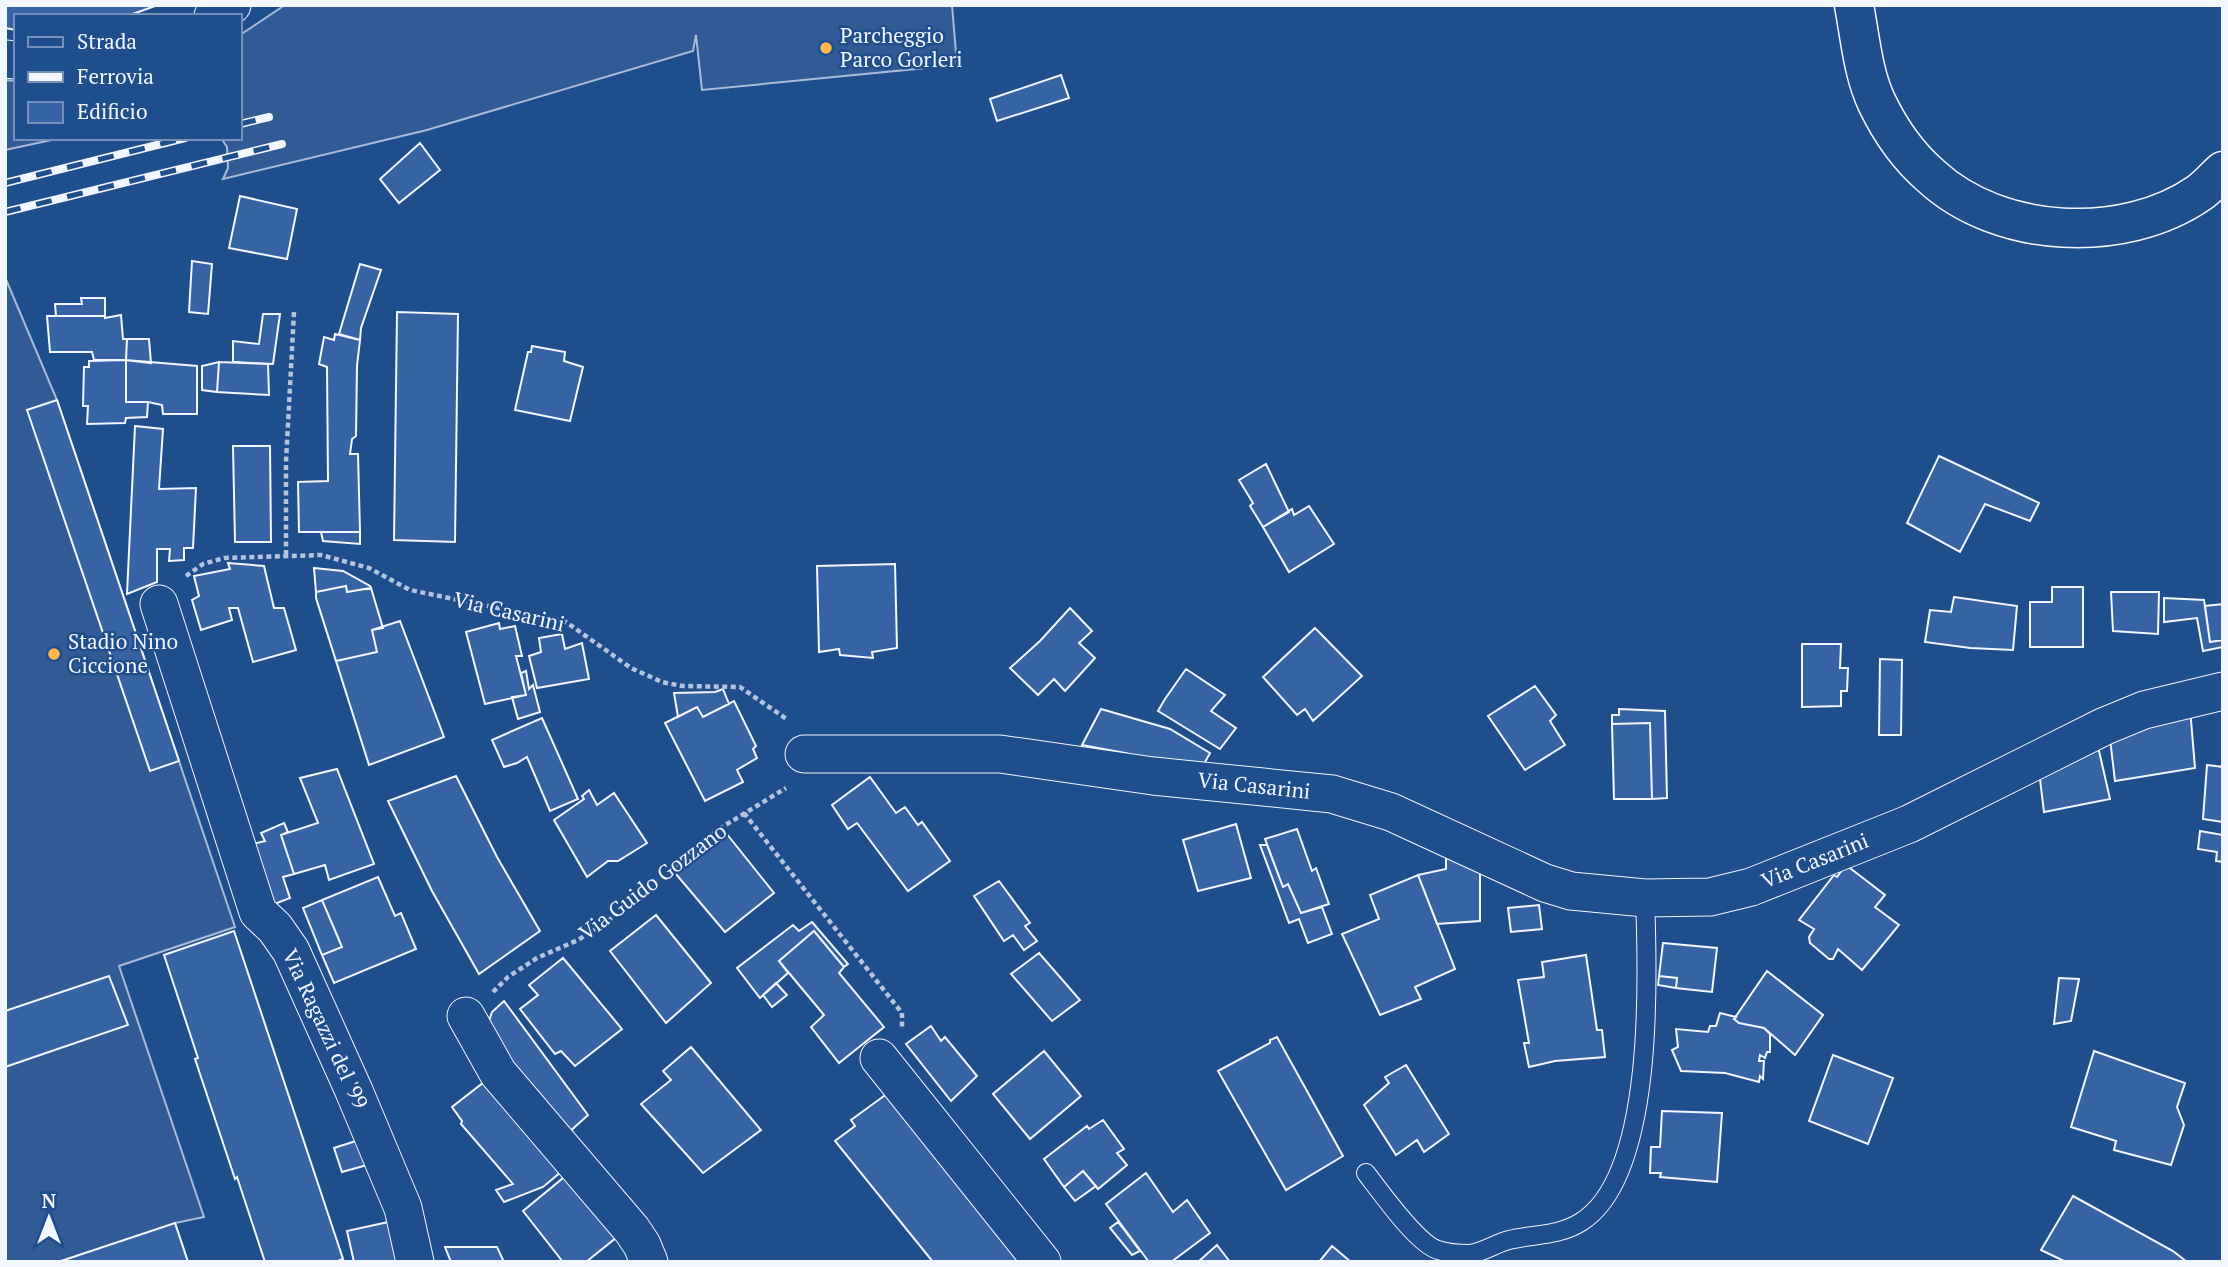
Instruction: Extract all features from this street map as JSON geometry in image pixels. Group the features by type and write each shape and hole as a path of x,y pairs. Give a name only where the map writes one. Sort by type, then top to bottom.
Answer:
{"highway":[{"path":"1854,5 1865,66 1877,102 1892,128 1909,153 1931,177 1957,196 1989,211 2029,224 2065,229 2098,228 2134,222 2167,210 2200,192 2223,171"}],"street":[{"path":"216,14 232,5"},
{"name":"Via Ragazzi del '99","path":"159,604 258,912 275,928 291,951 354,1091 403,1208 415,1262"},
{"name":"Via Casarini","path":"804,754 1000,754 1153,776 1332,794 1391,812 1545,883 1571,891 1645,898 1710,897 1751,887 1909,824 2105,726 2144,710 2223,691"},
{"path":"466,1016 498,1073 632,1230 649,1262"},
{"path":"879,1058 1042,1262"}],"lane":[{"path":"1366,1173 1408,1227 1435,1250 1472,1254 1508,1240 1566,1231 1593,1213 1619,1177 1627,1155 1638,1100 1647,955 1645,898"}],"path":[{"path":"286,555 286,462 294,312"},
{"name":"Via Casarini","path":"159,604 180,580 203,564 224,558 321,555 369,568 410,590 566,622 631,668 663,682 682,686 740,687 789,720 804,754"},
{"name":"Via Guido Gozzano","path":"466,1016 508,977 537,958 578,940 617,915 710,836 796,781 802,769 804,754"},
{"path":"744,813 902,1013 900,1037 879,1058"}],"shaded area":[{"path":"285,5 952,5 957,65 702,90 696,35 693,51 427,130 223,179 228,168 227,147 222,140 242,140 242,34"},
{"path":"5,80 14,81 14,140 52,140 5,150"},
{"path":"5,277 57,400 235,927 119,966 204,1217 175,1223 188,1262 5,1262"}],"building":[{"path":"5,5 158,5 133,14 14,14 14,30 5,28"},
{"path":"1061,75 1069,98 997,121 990,99"},
{"path":"420,143 440,170 399,203 380,179"},
{"path":"240,196 297,209 287,259 229,248"},
{"path":"192,261 212,264 208,314 189,312"},
{"path":"360,264 381,270 361,328 360,340 339,334"},
{"path":"81,298 105,298 105,316 56,316 55,304 82,304"},
{"path":"397,312 458,314 455,542 394,540"},
{"path":"263,314 280,314 273,364 233,362 233,341 259,344"},
{"path":"121,315 123,339 127,339 126,360 94,360 92,352 50,352 47,316 105,318"},
{"path":"335,334 360,340 356,436 352,439 350,454 358,454 360,532 299,532 298,482 328,481 327,367 319,364 324,337 334,340"},
{"path":"127,339 149,339 151,363 126,360"},
{"path":"532,346 565,352 564,361 583,367 570,421 515,410 528,352 531,352"},
{"path":"126,360 197,366 197,414 163,414 162,405 126,402"},
{"path":"126,360 126,402 148,402 147,417 126,418 125,423 87,424 88,406 83,406 84,367 89,367 89,361"},
{"path":"219,362 268,364 269,395 217,392"},
{"path":"219,362 217,392 202,390 202,366"},
{"path":"57,400 179,761 150,771 27,410"},
{"path":"135,426 163,429 159,489 196,488 193,548 184,548 184,560 169,561 170,549 157,549 157,582 127,594"},
{"path":"233,446 270,446 271,542 235,542"},
{"path":"1939,456 2039,503 2030,521 1985,504 1960,552 1907,523"},
{"path":"1266,464 1289,512 1263,527 1239,480"},
{"path":"1309,506 1334,544 1289,572 1263,527 1292,509 1294,515"},
{"path":"321,532 360,532 360,544 323,541"},
{"path":"228,563 264,566 274,608 284,608 296,650 253,662 238,608 229,608 232,620 201,630 192,600 199,596 194,576 230,569"},
{"path":"895,564 897,648 872,652 873,658 840,655 839,649 819,652 817,566"},
{"path":"314,568 343,571 371,588 347,592 346,586 316,592"},
{"path":"346,586 347,592 371,588 383,628 372,630 377,652 336,661 316,592"},
{"path":"2052,587 2083,587 2083,647 2030,647 2030,602 2052,602"},
{"path":"2111,592 2159,592 2158,634 2113,631"},
{"path":"1954,597 2017,606 2013,650 1925,642 1930,610 1951,612"},
{"path":"2164,598 2204,600 2210,642 2223,640 2223,647 2203,651 2197,618 2164,622"},
{"path":"2223,604 2223,640 2210,642 2205,606"},
{"path":"1070,608 1092,631 1079,643 1095,658 1065,691 1054,679 1038,695 1010,668 1040,641"},
{"path":"400,621 444,737 369,765 336,661 377,652 372,630"},
{"path":"499,623 500,629 515,626 522,656 516,656 526,695 485,704 466,632"},
{"path":"1315,628 1362,676 1313,721 1305,709 1297,715 1263,677"},
{"path":"562,634 565,649 582,643 589,679 537,688 529,656 541,652 539,638"},
{"path":"1802,644 1841,644 1840,668 1848,668 1847,691 1841,691 1841,706 1802,707"},
{"path":"1880,659 1902,660 1901,735 1879,735"},
{"path":"1186,669 1225,695 1211,711 1236,728 1220,749 1158,711"},
{"path":"526,671 529,689 533,685 540,712 518,719 512,697 526,695 521,673"},
{"path":"1535,686 1556,715 1550,721 1565,745 1525,770 1488,716"},
{"path":"723,689 729,704 703,717 697,707 678,717 674,693 715,692"},
{"path":"734,701 756,746 753,749 757,758 737,770 743,782 705,801 665,723 697,707 703,717"},
{"path":"2190,708 2195,768 2115,781 2109,730"},
{"path":"1101,709 1170,729 1210,753 1199,773 1125,753 1082,745"},
{"path":"1619,709 1665,711 1667,798 1652,799 1650,723 1612,724 1612,715 1619,715"},
{"path":"542,718 578,799 550,811 527,757 504,767 492,740"},
{"path":"1650,723 1652,799 1614,799 1612,724"},
{"path":"2097,742 2110,799 2044,812 2040,779"},
{"path":"2207,765 2223,767 2223,822 2203,819"},
{"path":"337,769 374,864 329,880 325,865 294,874 281,835 318,823 300,778"},
{"path":"456,776 497,857 540,931 479,974 432,891 388,801"},
{"path":"870,777 896,813 905,807 918,825 922,822 950,861 908,891 857,823 848,829 832,805"},
{"path":"589,790 597,805 614,793 647,843 618,861 608,861 587,877 554,820 584,799 582,796"},
{"path":"284,823 288,832 281,835 294,874 283,877 290,898 267,907 249,845 265,841 261,833"},
{"path":"1236,824 1251,878 1198,891 1183,840"},
{"path":"1297,829 1312,871 1316,868 1329,904 1301,913 1288,884 1283,887 1265,839"},
{"path":"2200,831 2223,835 2223,862 2216,861 2217,852 2198,849"},
{"path":"726,833 774,893 725,932 675,873"},
{"path":"1260,845 1267,845 1283,887 1288,884 1301,913 1322,907 1332,934 1308,943 1299,919 1289,923"},
{"path":"1446,848 1480,863 1480,921 1437,924 1418,875 1446,869"},
{"path":"1846,865 1885,895 1875,907 1899,925 1862,970 1838,949 1833,959 1829,959 1810,943 1809,937 1814,929 1799,920 1834,875 1837,877"},
{"path":"1418,875 1455,969 1415,987 1421,999 1380,1015 1342,934 1379,919 1370,895"},
{"path":"378,877 395,916 401,913 416,949 334,983 322,955 342,947 322,900"},
{"path":"999,881 1030,923 1025,926 1037,941 1024,950 1013,935 1004,941 974,896"},
{"path":"322,900 342,947 322,955 303,908"},
{"path":"1539,905 1542,929 1511,932 1508,908"},
{"path":"656,915 711,983 666,1023 610,951"},
{"path":"812,922 848,964 844,967 814,931 779,961 788,973 760,998 737,968 793,925 799,931"},
{"path":"234,931 343,1259 335,1262 265,1262 195,1059 198,1058 164,955"},
{"path":"814,931 844,967 839,973 884,1027 839,1063 811,1027 824,1015 779,961"},
{"path":"1663,943 1717,948 1712,992 1676,988 1677,978 1659,976"},
{"path":"1039,953 1080,1000 1052,1021 1011,974"},
{"path":"1586,955 1597,1030 1602,1030 1605,1057 1555,1061 1529,1067 1524,1043 1529,1043 1518,980 1544,977 1542,962"},
{"path":"563,958 622,1029 575,1066 561,1051 555,1054 520,1009 538,995 529,985"},
{"path":"1767,971 1823,1015 1795,1055 1764,1028 1739,1023 1734,1019"},
{"path":"109,976 128,1025 5,1067 5,1011"},
{"path":"1659,976 1677,978 1676,988 1658,985"},
{"path":"2059,978 2079,979 2071,1021 2054,1024"},
{"path":"776,983 787,995 772,1007 763,995"},
{"path":"504,1001 588,1115 567,1134 485,1033 492,1012"},
{"path":"1720,1013 1736,1017 1734,1019 1739,1023 1764,1028 1770,1034 1770,1052 1767,1052 1765,1058 1760,1055 1759,1061 1764,1061 1763,1079 1760,1076 1759,1082 1725,1073 1681,1071 1672,1050 1678,1047 1676,1029 1708,1032 1710,1026 1716,1026"},
{"path":"931,1026 941,1041 945,1037 977,1076 951,1101 906,1044"},
{"path":"1277,1037 1343,1156 1286,1190 1218,1071"},
{"path":"691,1047 761,1130 703,1173 641,1104 671,1080 663,1071"},
{"path":"1044,1051 1081,1096 1030,1139 993,1094"},
{"path":"2094,1051 2185,1083 2177,1107 2184,1125 2171,1165 2114,1150 2116,1141 2071,1127"},
{"path":"1833,1055 1893,1078 1868,1144 1809,1121"},
{"path":"1406,1065 1449,1134 1424,1152 1417,1140 1396,1155 1364,1105 1389,1083 1385,1077"},
{"path":"488,1079 562,1171 543,1187 504,1202 496,1190 513,1184 461,1124 462,1121 452,1107"},
{"path":"888,1093 1023,1262 933,1262 835,1141 855,1126 851,1120"},
{"path":"1662,1111 1722,1113 1717,1182 1660,1177 1661,1173 1650,1173 1651,1147 1660,1147"},
{"path":"1103,1120 1124,1149 1117,1153 1127,1165 1098,1189 1083,1171 1064,1187 1044,1159 1087,1126 1089,1129"},
{"path":"359,1140 367,1165 342,1172 334,1148"},
{"path":"1083,1171 1096,1186 1075,1201 1064,1187"},
{"path":"1146,1173 1173,1212 1187,1200 1210,1233 1171,1262 1149,1262 1106,1204"},
{"path":"568,1174 617,1237 586,1262 563,1262 523,1211"},
{"path":"2073,1196 2173,1251 2187,1262 2066,1262 2041,1250"},
{"path":"393,1221 403,1262 354,1262 347,1231"},
{"path":"1118,1222 1140,1251 1132,1255 1110,1228"},
{"path":"175,1223 188,1262 58,1262"},
{"path":"1217,1245 1230,1262 1198,1262"},
{"path":"1332,1246 1351,1262 1319,1262"},
{"path":"445,1247 497,1247 504,1262 451,1262"}],"railway":[{"path":"242,124 269,117"},
{"path":"5,183 177,140"},
{"path":"5,212 282,144"}],"place":[{"name":"Parcheggio Parco Gorleri","path":"826,48"},
{"name":"Stadio Nino Ciccione","path":"54,654"}]}
